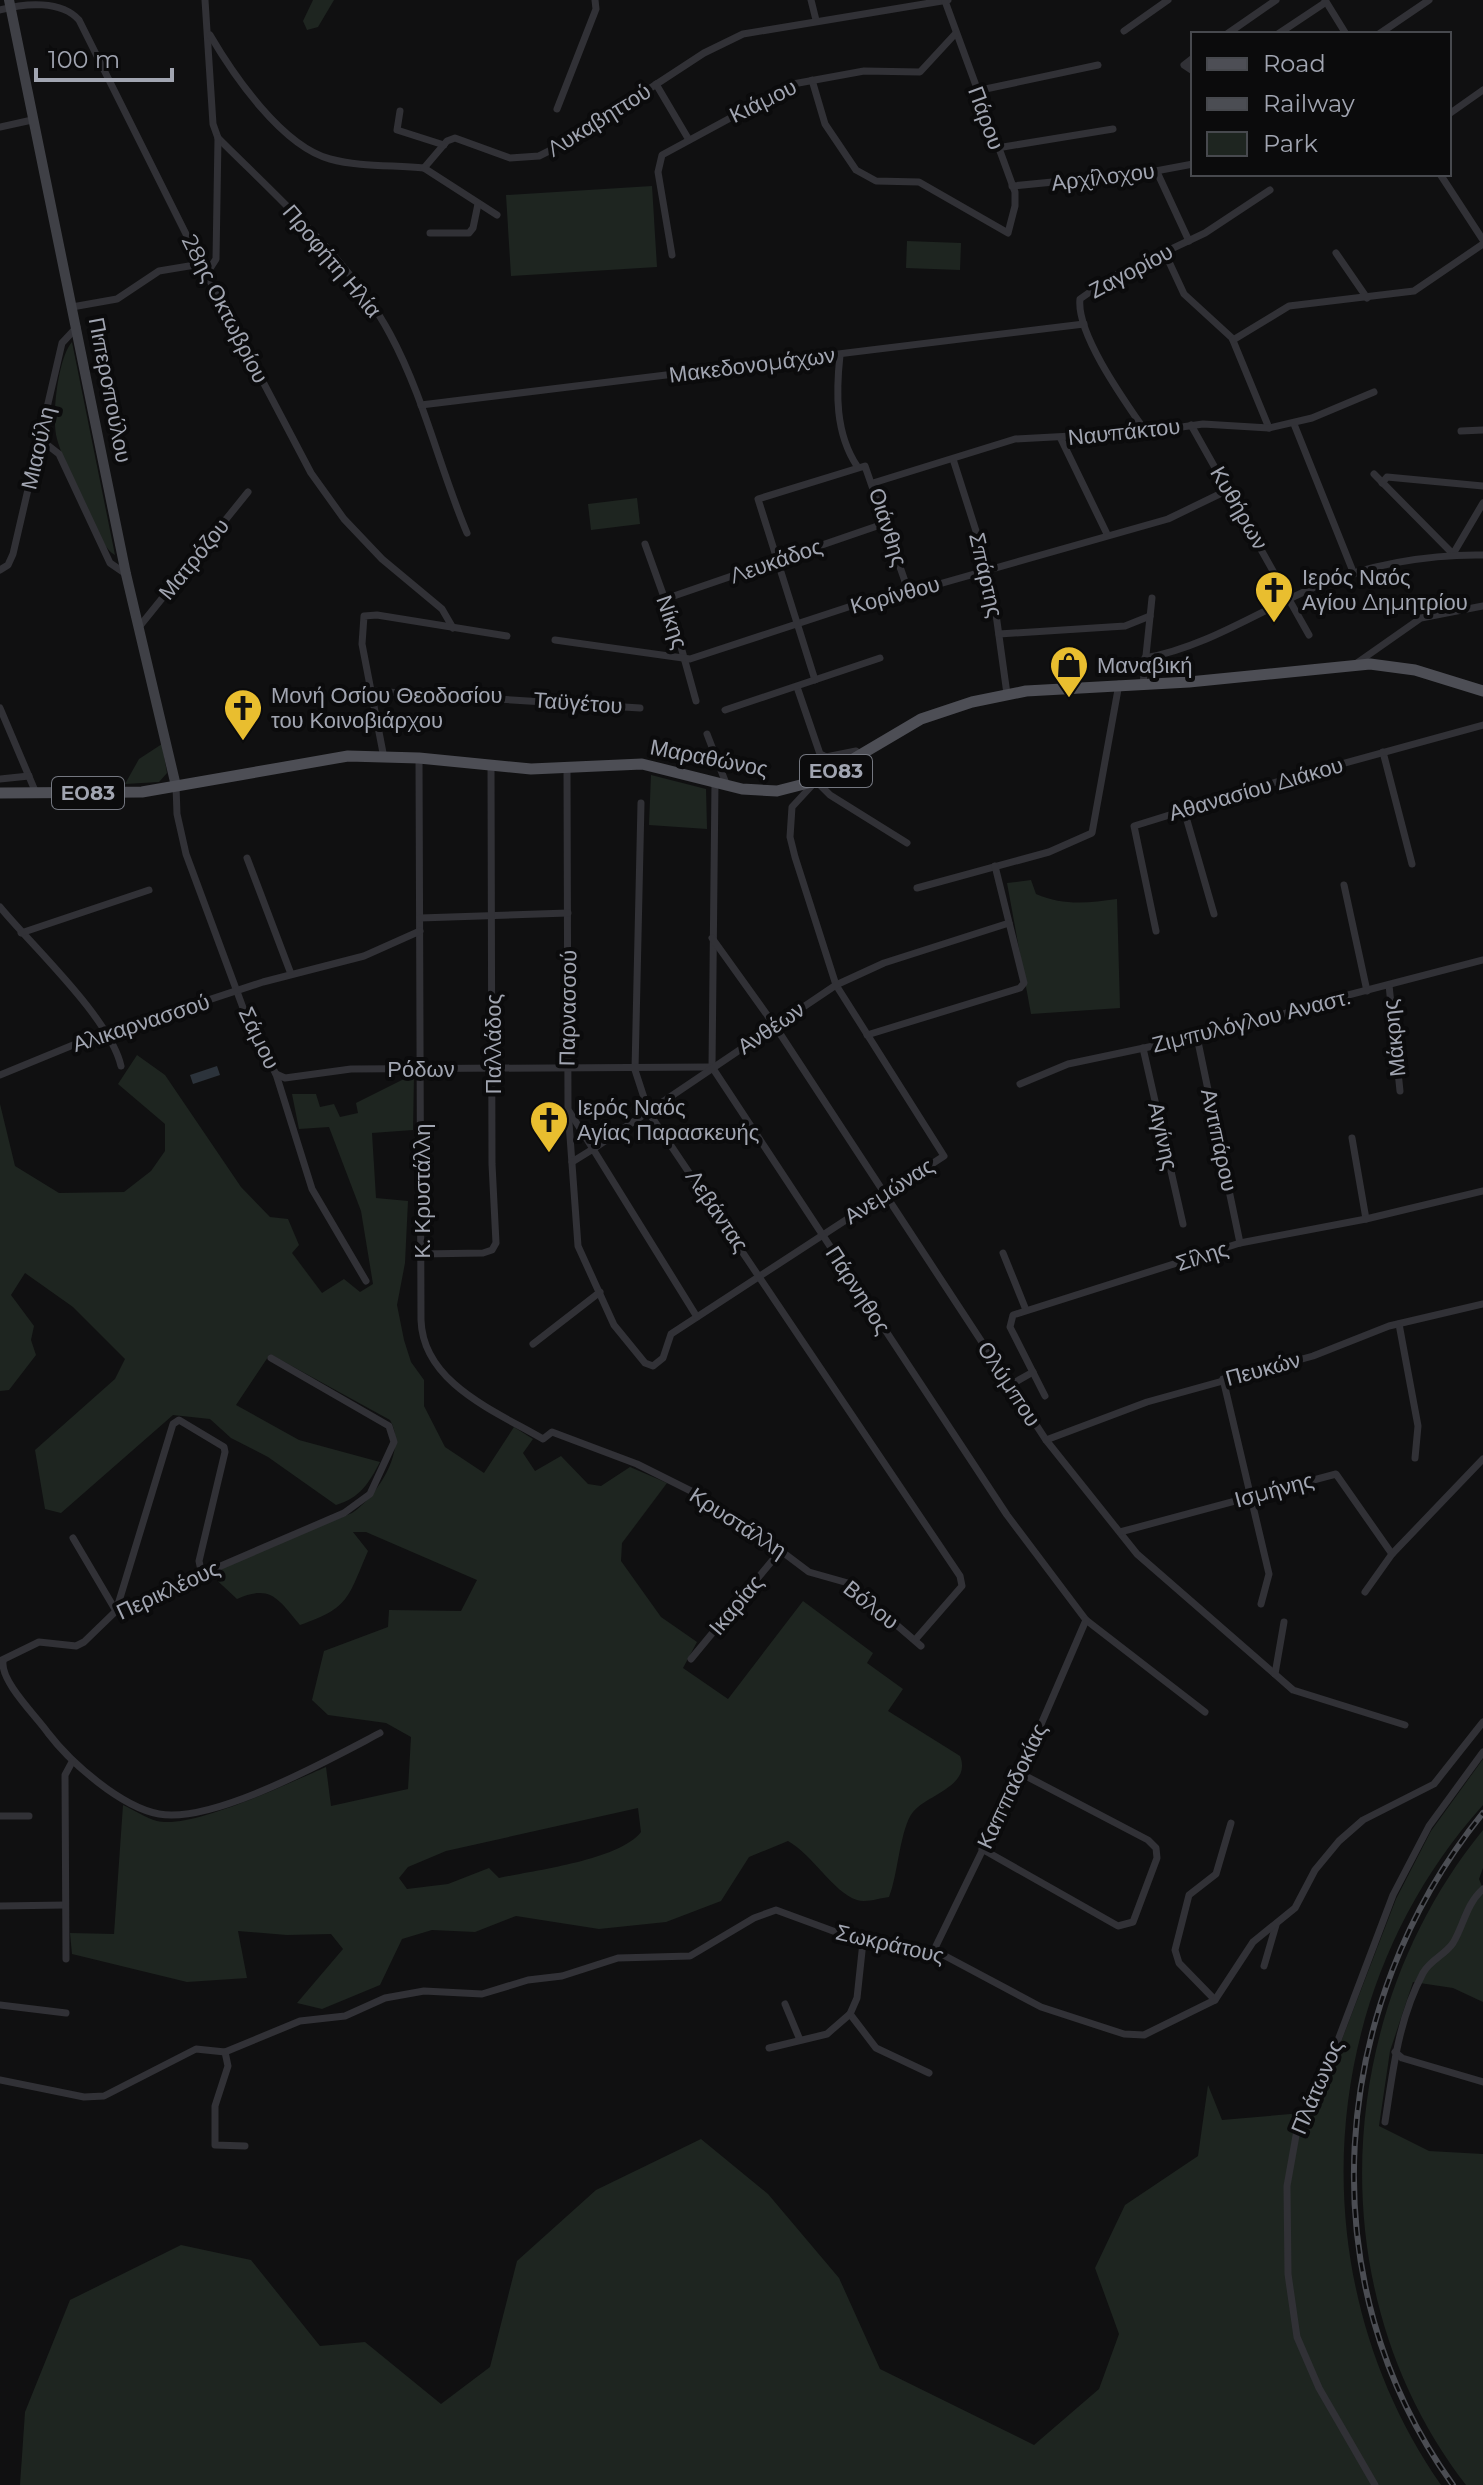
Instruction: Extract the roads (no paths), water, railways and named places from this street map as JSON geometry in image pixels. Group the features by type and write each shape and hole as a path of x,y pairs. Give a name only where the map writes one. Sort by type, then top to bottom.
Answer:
{"main road":[{"name":"Μαραθώνος","path":"0,793 142,792 334,756 419,758 531,769 651,765 721,784 777,791 816,781 921,719 1007,694 1354,665 1405,667 1483,691"}],"street":[{"path":"205,0 210,35 213,124 218,138 216,259 207,273"},
{"path":"811,0 816,20"},
{"name":"Λυκαβηττού","path":"444,145 455,138 510,158 542,155 704,53 743,34 947,0"},
{"name":"Πάρου","path":"812,80 828,130 856,170 876,181 919,182 1007,234 1015,206 1012,186 976,91 947,0"},
{"path":"1124,31 1168,0"},
{"path":"1230,32 1276,0"},
{"path":"1382,32 1429,0"},
{"path":"1281,32 1325,1 1345,32"},
{"path":"557,109 597,3"},
{"name":"28ης Οκτωβρίου","path":"7,6 46,4 71,9 311,473 344,519 382,559 442,609 453,628"},
{"name":"Πιπεροπούλου","path":"7,6 77,327 126,574 176,786"},
{"name":"Κιάμου","path":"672,255 658,165 662,155 788,86 879,70 920,72 956,33"},
{"path":"210,35 249,95 310,150 331,159 424,168 497,215"},
{"path":"976,91 1098,65"},
{"path":"656,84 689,140"},
{"path":"1451,113 1483,90"},
{"path":"400,111 397,130 444,145 424,168"},
{"path":"0,127 32,120"},
{"path":"997,148 1113,129"},
{"name":"Προφήτη Ηλία","path":"218,138 292,211 368,300 391,335 421,405 439,466 467,533"},
{"name":"Αρχίλοχου","path":"1012,186 1157,172 1191,164"},
{"path":"1157,172 1189,241"},
{"path":"1233,340 1289,306 1418,289 1483,242 1441,176"},
{"name":"Ζαγορίου","path":"1146,432 1107,371 1084,324 1079,304 1084,293 1189,241 1270,190"},
{"path":"430,233 469,233 478,204"},
{"path":"1164,251 1184,294 1233,340 1269,428"},
{"path":"1336,253 1367,298"},
{"path":"72,307 117,299 159,271 201,264"},
{"name":"Μακεδονομάχων","path":"421,405 1084,324"},
{"name":"Μιαούλη","path":"0,570 8,565 13,554 62,343 77,327"},
{"name":"Οιάνθης","path":"840,355 836,399 848,449 873,483 908,590"},
{"name":"Ναυπάκτου","path":"873,483 1019,438 1061,439 1191,425 1269,428 1294,424 1374,392"},
{"path":"1294,424 1354,574"},
{"name":"Κυθήρων","path":"1191,425 1291,598 1309,635"},
{"path":"1461,431 1483,430"},
{"path":"1061,439 1107,534"},
{"path":"41,440 59,454 106,558 115,569 126,574"},
{"name":"Σπάρτης","path":"953,459 989,569 1007,694"},
{"path":"815,680 758,499 861,466"},
{"path":"1374,474 1453,554"},
{"path":"1382,483 1387,477 1483,486"},
{"name":"Κορίνθου","path":"555,640 685,659 908,590 1176,517 1228,490"},
{"name":"Ματρόζου","path":"139,627 248,492"},
{"path":"1453,554 1483,503"},
{"name":"Λευκάδος","path":"665,599 886,523"},
{"name":"Νίκης","path":"645,544 685,659 696,701"},
{"path":"1145,658 1192,646 1291,598 1354,574 1453,554 1483,555"},
{"path":"1143,684 1152,598"},
{"path":"1354,665 1421,618 1483,606"},
{"path":"384,758 361,628 364,616 377,615 507,636"},
{"path":"999,634 1125,626 1150,616"},
{"path":"725,710 880,658"},
{"path":"917,888 1049,852 1092,833 1119,684"},
{"path":"797,687 820,754 826,757 856,751 860,755"},
{"name":"Ταϋγέτου","path":"371,691 493,696 640,708"},
{"path":"0,708 36,793"},
{"name":"Αθανασίου Διάκου","path":"1156,931 1134,826 1483,725"},
{"path":"707,734 721,784 711,937 712,1067"},
{"path":"1383,752 1412,864"},
{"name":"Κ. Κρυστάλλη","path":"419,758 424,1344 430,1359 449,1379 543,1439 552,1432 658,1473"},
{"name":"Παλλάδος","path":"421,1254 470,1254 495,1248 491,765"},
{"name":"Παρνασσού","path":"567,767 568,1109 578,1246 600,1292"},
{"path":"0,779 29,776"},
{"path":"816,781 830,795 907,843"},
{"name":"Ανεμώνας","path":"600,1292 614,1325 645,1363 653,1366 663,1358 671,1334 944,1156 836,985 790,837 793,804 816,781"},
{"name":"Σάμου","path":"176,786 177,814 186,854 256,1040 276,1074 312,1189 366,1281"},
{"name":"Λεβάντας","path":"641,803 635,1070 649,1113 956,1570 962,1586 918,1643"},
{"path":"1184,810 1214,914"},
{"path":"247,858 291,974"},
{"path":"867,1035 1020,988 1024,983 995,866"},
{"path":"1344,885 1367,991"},
{"path":"21,933 149,890"},
{"path":"0,907 107,1035 121,1066"},
{"path":"420,918 568,913"},
{"name":"Ανθέων","path":"572,1162 836,985 884,963 1009,923"},
{"name":"Αλικαρνασσού","path":"0,1075 237,990 364,956 420,931"},
{"name":"Ολύμπου","path":"711,937 775,1026 1046,1440 1137,1554 1293,1690 1405,1725"},
{"name":"Ζιμπυλόγλου Αναστ.","path":"1020,1084 1068,1064 1197,1037 1483,960"},
{"name":"Μάκρης","path":"1389,985 1400,1091"},
{"name":"Αντιπάρου","path":"1197,1037 1240,1243"},
{"name":"Αιγίνης","path":"1143,1048 1183,1224"},
{"name":"Ρόδων","path":"276,1074 285,1078 351,1069 635,1070 712,1067"},
{"name":"Πάρνηθος","path":"712,1067 1007,1515 1086,1620 1205,1712"},
{"path":"568,1109 697,1317"},
{"path":"1352,1138 1366,1219"},
{"name":"Σίλης","path":"1026,1310 1240,1243 1366,1219 1483,1191"},
{"path":"1003,1253 1026,1310 1013,1315 1009,1322 1045,1396"},
{"path":"533,1344 600,1292"},
{"name":"Πευκών","path":"1046,1440 1223,1379 1313,1356 1399,1324 1483,1304"},
{"path":"1399,1324 1418,1426 1415,1458"},
{"name":"Περικλέους","path":"2,1662 26,1646 39,1642 76,1646 116,1611 344,1513 370,1494 394,1442 389,1426 271,1358"},
{"path":"1010,1385 1033,1372"},
{"path":"1223,1379 1269,1574 1261,1604"},
{"path":"116,1611 173,1424 179,1420 224,1447 225,1452 199,1561 202,1575"},
{"path":"1365,1592 1392,1554 1483,1459"},
{"name":"Κρυστάλλη","path":"658,1473 716,1506 816,1574"},
{"name":"Ισμήνης","path":"1120,1532 1336,1474 1392,1554"},
{"path":"73,1538 116,1611"},
{"name":"Ικαρίας","path":"691,1659 781,1550"},
{"name":"Βόλου","path":"816,1574 848,1583 918,1643"},
{"name":"Καππαδοκίας","path":"934,1950 1020,1773 1086,1620"},
{"path":"1275,1674 1284,1622"},
{"path":"2,1662 21,1698 72,1762 145,1810 161,1815 235,1802 380,1733"},
{"path":"1231,1823 1216,1874 1189,1895 1175,1950 1179,1963 1215,2000 1247,1950 1297,1905 1315,1870 1347,1833 1363,1820 1434,1784 1483,1722"},
{"name":"Πλάτωνος","path":"1375,2485 1319,2388 1297,2337 1288,2274 1289,2173 1297,2130 1335,2048 1393,1895 1429,1826 1483,1752"},
{"path":"66,1959 65,1775 72,1762"},
{"path":"982,1849 1118,1926 1133,1922 1157,1858 1156,1848 1148,1840 1020,1773"},
{"path":"0,1816 29,1816"},
{"path":"1385,2122 1395,2052 1424,1971 1453,1943 1465,1912 1483,1889"},
{"path":"0,1906 65,1905"},
{"name":"Σωκράτους","path":"0,2080 84,2097 104,2096 196,2049 225,2052 300,2021 321,2016 339,2018 398,1995 424,1991 475,1995 528,1980 562,1976 618,1958 690,1956 754,1918 776,1910 863,1942 934,1950 1028,2002 1131,2036 1148,2034 1215,2000"},
{"path":"1264,1966 1277,1923"},
{"path":"769,2048 827,2034 850,2014 859,1989 863,1942"},
{"path":"785,2004 800,2040"},
{"path":"0,2005 66,2013"},
{"path":"850,2014 876,2048 929,2073"},
{"path":"225,2052 228,2066 215,2106 215,2145 245,2146"},
{"path":"1395,2052 1402,2058 1483,2082"}],"railway":[{"path":"1453,2485 1406,2406 1374,2321 1357,2234 1355,2145 1367,2056 1392,1970 1431,1889 1483,1813"}],"place":[{"name":"Ιερός Ναός Αγίου Δημητρίου","path":"1274,624"},
{"name":"Μαναβική","path":"1069,699"},
{"name":"Μονή Οσίου Θεοδοσίου του Κοινοβιάρχου","path":"243,742"},
{"name":"Ιερός Ναός Αγίας Παρασκευής","path":"549,1154"}]}
